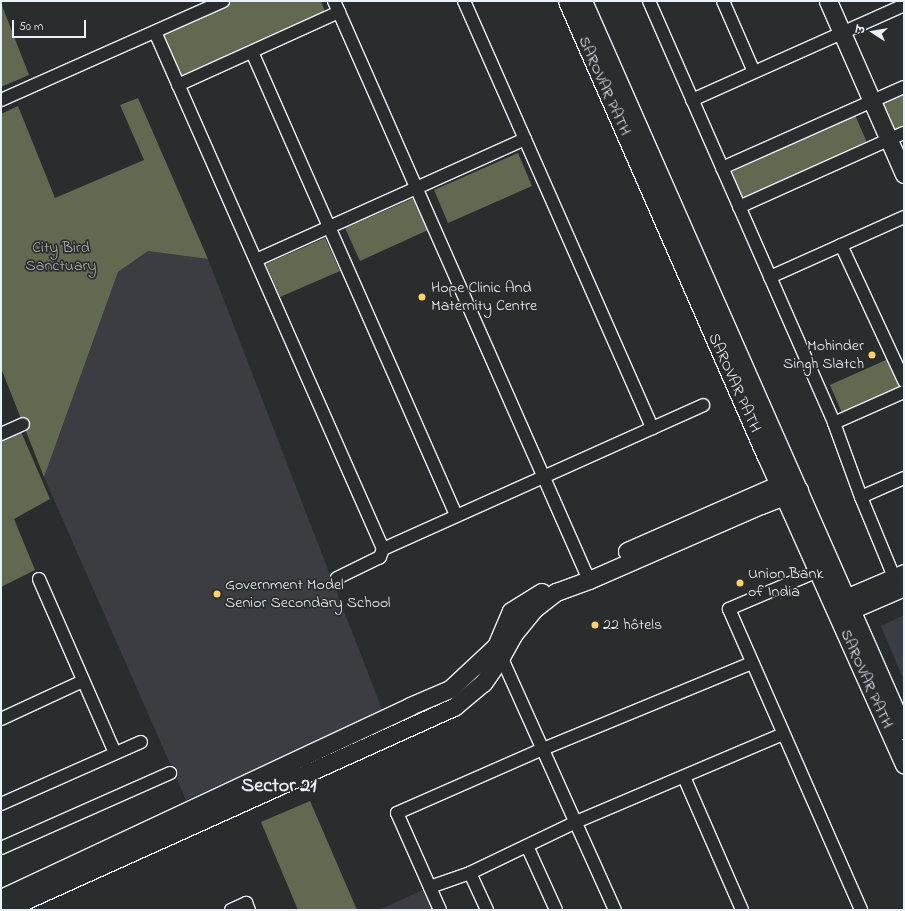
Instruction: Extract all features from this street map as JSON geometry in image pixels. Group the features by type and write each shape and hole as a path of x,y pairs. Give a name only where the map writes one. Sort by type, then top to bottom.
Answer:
{"main road":[{"name":"SAROVAR PATH","path":"567,1 766,456 789,486 794,519 818,571 842,607 904,730"},
{"name":"SAROVAR PATH","path":"583,1 842,607 904,764"},
{"path":"828,1 872,101 897,137 904,174"},
{"path":"758,499 766,476 766,456"},
{"path":"4,910 15,901 454,707 483,683 499,652 534,609 556,592 587,575 789,486"},
{"path":"758,499 779,509 794,519"},
{"path":"842,607 901,579"}],"street":[{"path":"1,100 223,1"},
{"path":"334,1 587,575"},
{"path":"464,1 652,428"},
{"path":"649,1 834,423 861,497 901,579"},
{"path":"723,1 754,72"},
{"path":"692,100 904,5"},
{"path":"178,85 339,12"},
{"path":"155,32 383,549"},
{"path":"252,52 456,516"},
{"path":"722,168 904,86"},
{"path":"739,207 897,137"},
{"path":"256,260 525,139"},
{"path":"770,277 904,217"},
{"path":"841,245 904,381"},
{"path":"834,423 904,392"},
{"path":"337,578 380,556 383,549 703,405"},
{"path":"1,434 23,424"},
{"path":"861,497 904,478"},
{"path":"818,571 729,609 860,910"},
{"path":"39,580 115,753"},
{"path":"499,652 615,910"},
{"path":"440,910 398,813 543,749 752,663"},
{"path":"2,715 84,681"},
{"path":"430,887 470,873 576,822 783,734"},
{"path":"1,804 141,742"},
{"path":"1,848 170,773"},
{"path":"684,777 742,910"},
{"path":"527,846 556,910"},
{"path":"470,873 487,910"},
{"path":"232,910 246,904 249,910"}],"shaded area":[{"name":"Government Model Senior Secondary School","path":"148,251 208,259 383,712 186,800 44,477 118,272"},
{"path":"904,615 904,676 902,676 881,626"},
{"path":"427,888 435,910 379,910"}],"green space":[{"path":"234,1 321,1 325,12 171,81 152,38"},
{"path":"1,3 29,75 1,87"},
{"path":"904,92 904,128 888,135 875,105"},
{"name":"City Bird Sanctuary","path":"138,98 208,259 148,251 118,272 44,477 1,368 1,114 18,106 55,198 144,160 120,105"},
{"path":"855,115 868,145 742,203 729,173"},
{"path":"518,153 532,186 448,223 434,190"},
{"path":"414,198 428,230 360,261 345,228"},
{"path":"325,238 340,271 280,297 266,264"},
{"path":"888,359 902,388 843,415 830,385"},
{"path":"19,427 50,499 14,519 35,570 1,587 1,435"},
{"path":"310,801 357,910 298,910 261,822"}],"place":[{"name":"Hope Clinic And Maternity Centre","path":"422,297"},
{"name":"Mohinder Singh Slatch","path":"872,355"},
{"name":"Union Bank of India","path":"740,583"},
{"name":"Government Model Senior Secondary School","path":"217,594"},
{"name":"22 hôtels","path":"595,625"}],"district":[{"name":"Sector 21","path":"279,786"}]}
